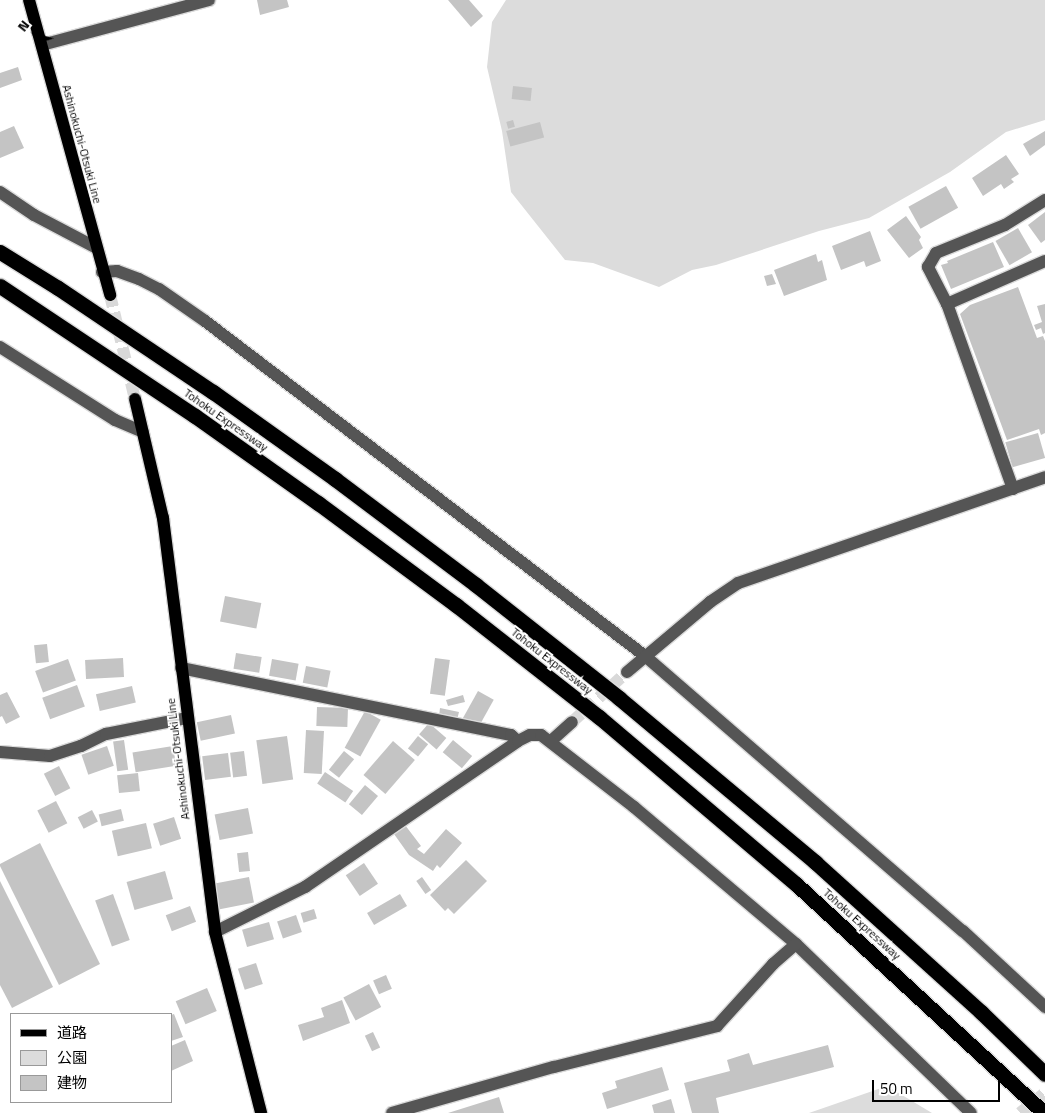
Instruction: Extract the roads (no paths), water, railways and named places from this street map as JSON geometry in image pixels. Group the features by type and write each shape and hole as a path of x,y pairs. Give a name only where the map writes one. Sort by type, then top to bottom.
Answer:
{"highway":[{"name":"Tohoku Expressway","path":"0,252 213,392 335,479 476,585 618,698 815,862 981,1012 1045,1074"},
{"name":"Tohoku Expressway","path":"0,286 195,416 318,503 456,605 599,717 796,884 1044,1113"}],"main road":[{"name":"Ashinokuchi-Otsuki Line","path":"29,0 95,247 110,295"},
{"name":"Ashinokuchi-Otsuki Line","path":"135,399 163,518 214,932 261,1113"}],"street":[{"path":"42,45 209,0"},
{"path":"0,192 34,215 95,247"},
{"path":"1013,489 947,304 929,270 932,257 947,248 1005,225 1045,200"},
{"path":"947,304 1045,261"},
{"path":"102,272 117,271 139,279 159,289 205,321 645,656 963,931 1045,1007"},
{"path":"0,346 115,420 142,432"},
{"path":"627,672 710,602 738,583 1045,477"},
{"path":"182,668 511,735 518,741"},
{"path":"0,752 50,756 81,746 106,734 188,718"},
{"path":"551,741 572,722"},
{"path":"214,932 305,887 518,741 530,735 541,735 551,741 725,882 796,944 971,1113"},
{"path":"392,1113 554,1067 717,1026 773,964 796,944"}],"tunnel":[{"path":"110,295 135,399"},
{"path":"572,722 627,672"},
{"path":"1020,1113 1045,1093"}]}
